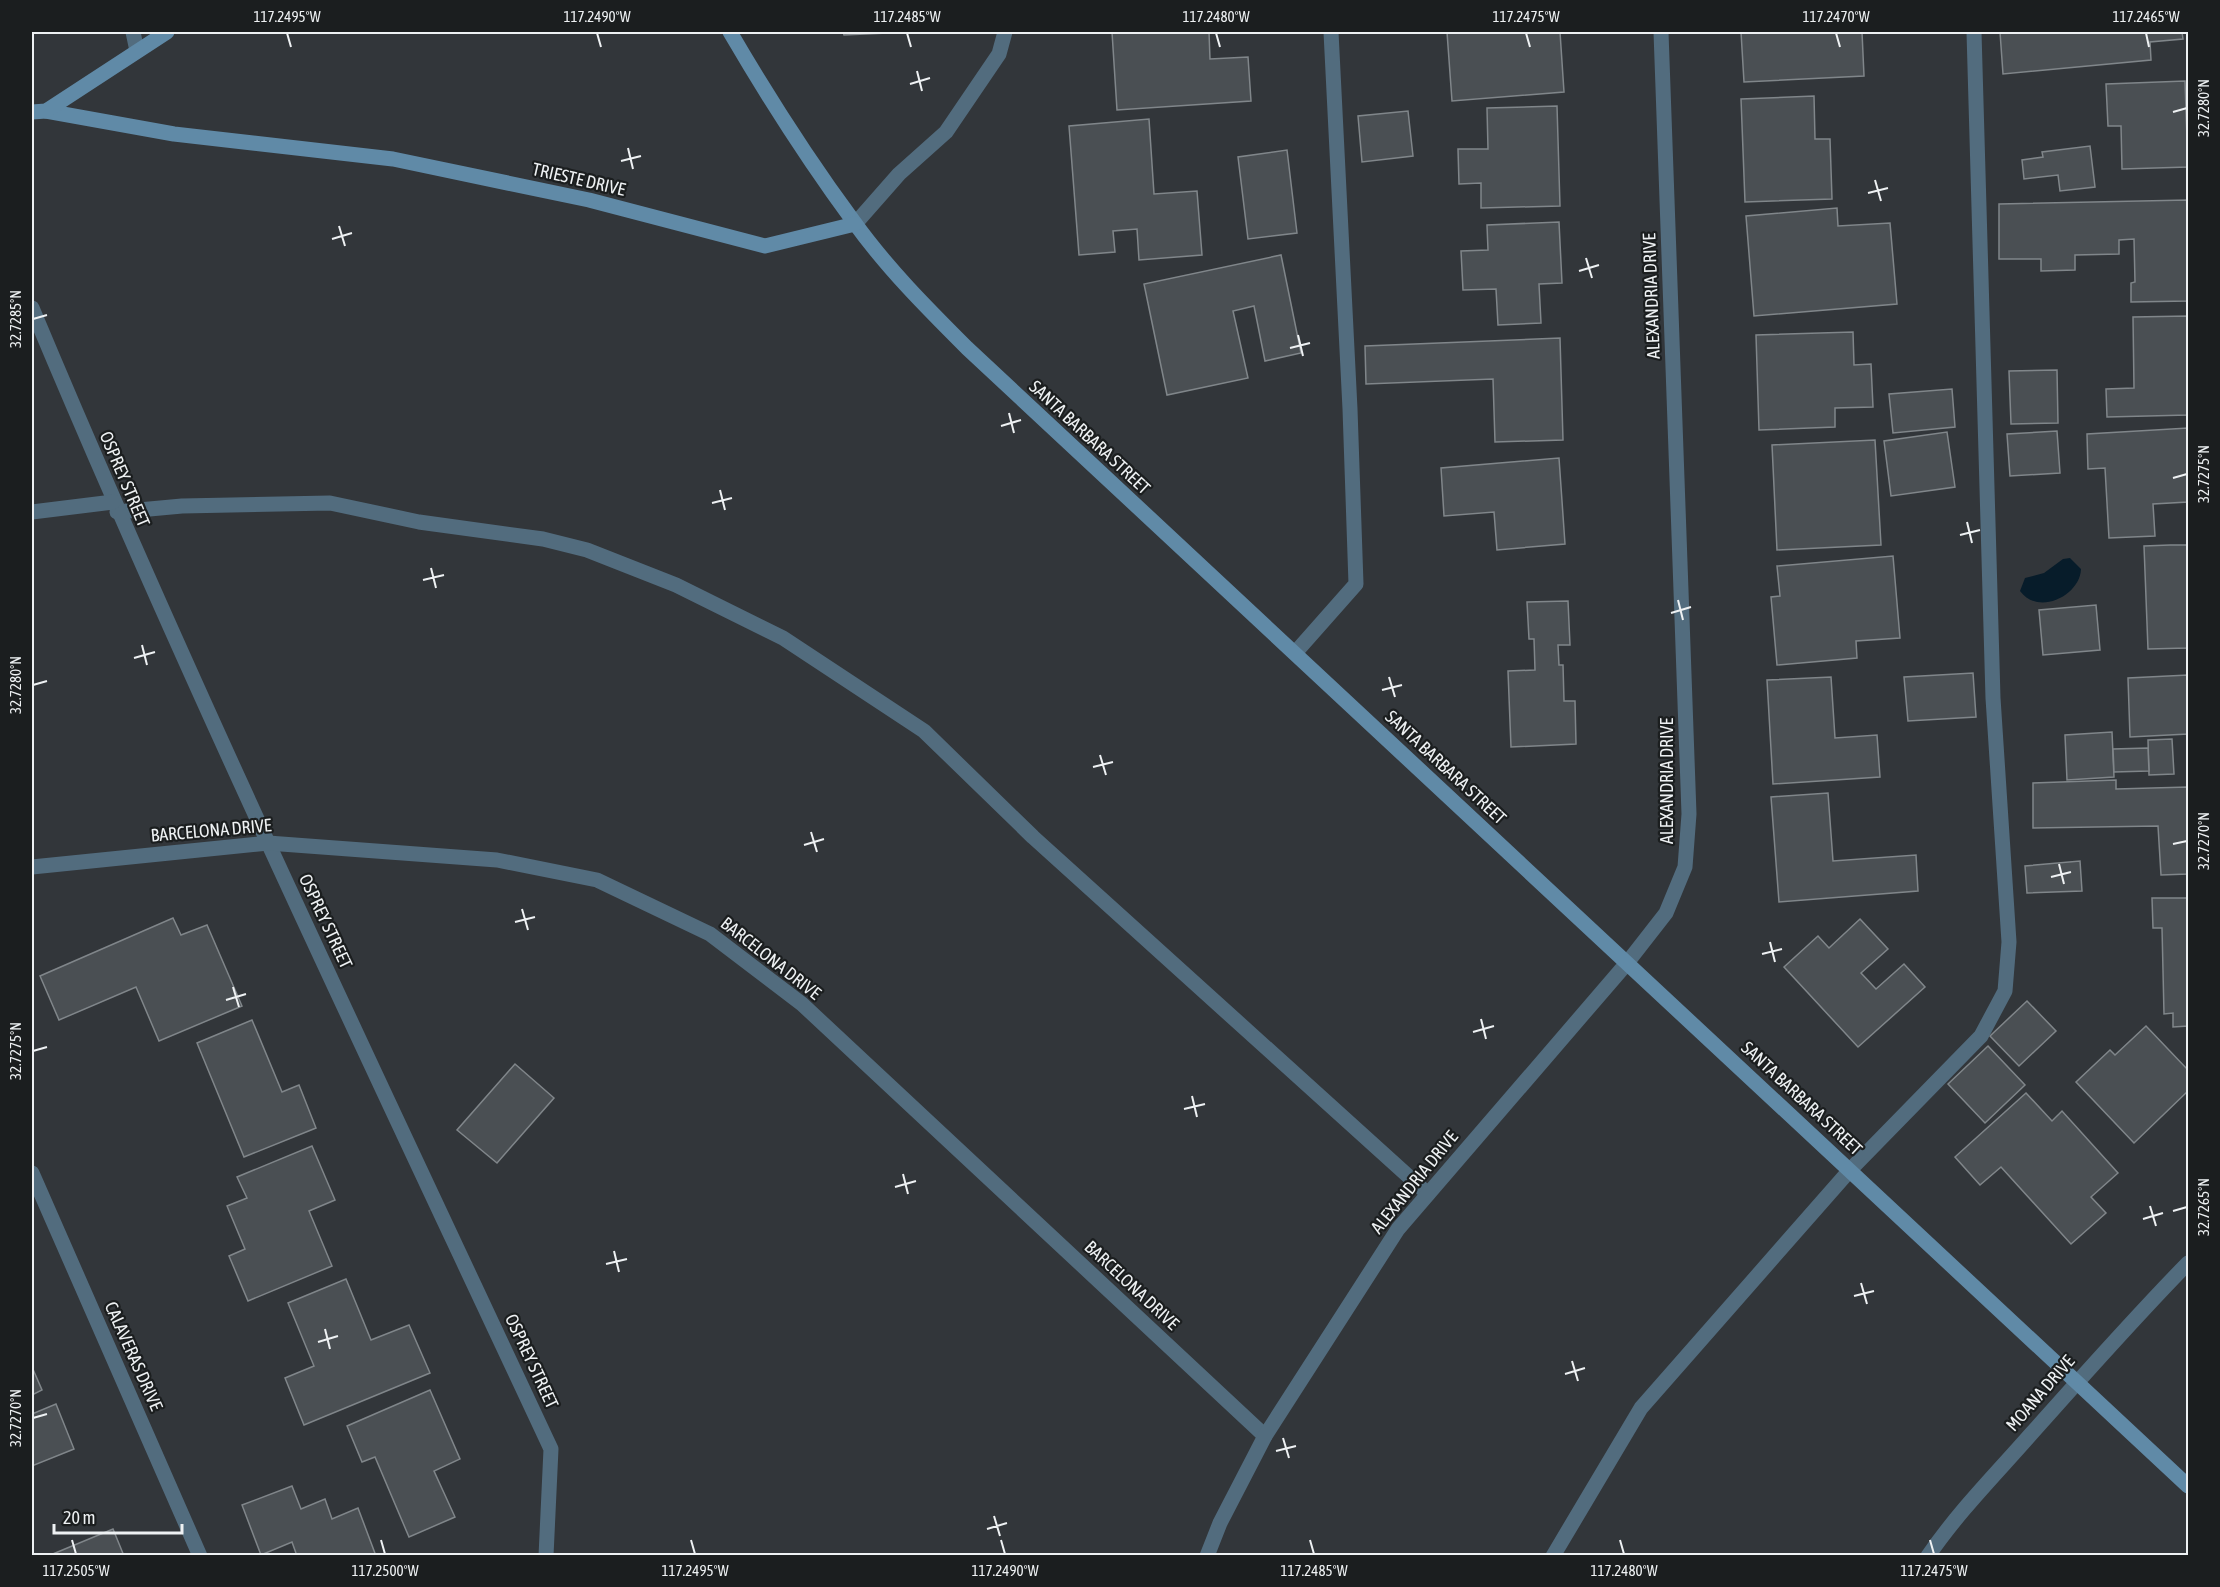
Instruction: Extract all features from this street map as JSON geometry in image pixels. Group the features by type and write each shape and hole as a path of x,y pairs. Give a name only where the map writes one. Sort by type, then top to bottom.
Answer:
{"street":[{"path":"133,32 137,51"},
{"path":"39,112 167,32"},
{"name":"SANTA BARBARA STREET","path":"730,32 783,118 855,224 902,281 967,348 2188,1486"},
{"path":"855,224 899,174 946,132 999,54 1005,32"},
{"path":"1295,653 1356,584 1350,409 1331,32"},
{"name":"ALEXANDRIA DRIVE","path":"1207,1556 1220,1523 1265,1436 1398,1229 1627,963 1666,914 1685,867 1689,814 1661,32"},
{"path":"1553,1556 1641,1408 1850,1170 1981,1036 2004,991 2009,942 1993,698 1974,32"},
{"name":"TRIESTE DRIVE","path":"39,112 174,134 393,159 589,200 765,246 855,224"},
{"name":"OSPREY STREET","path":"32,308 115,507 268,843 551,1449 546,1556"},
{"path":"32,512 115,507 330,503 419,522 543,539 587,550 676,585 783,638 924,731 1033,837 1428,1194"},
{"name":"BARCELONA DRIVE","path":"32,867 268,843 497,860 597,880 710,934 802,1004 1265,1436"},
{"name":"CALAVERAS DRIVE","path":"32,1173 200,1556"},
{"name":"MOANA DRIVE","path":"1928,1556 1950,1524 2076,1382 2125,1327 2188,1263"}],"water":[{"path":"2070,558 2081,569 2079,579 2074,587 2057,600 2037,602 2020,591 2025,578 2044,573 2063,559"}],"building":[{"path":"843,32 910,32 844,35"},
{"path":"1112,32 1209,32 1210,59 1248,57 1251,101 1117,110"},
{"path":"1447,32 1560,32 1564,92 1452,101"},
{"path":"1741,32 1862,32 1864,76 1744,82"},
{"path":"2000,32 2182,32 2183,39 2150,42 2151,60 2003,74"},
{"path":"2185,81 2188,167 2122,169 2121,126 2108,126 2106,84"},
{"path":"1814,96 1815,139 1830,139 1832,199 1745,202 1741,99"},
{"path":"1557,106 1560,206 1481,208 1481,183 1459,184 1458,149 1488,149 1487,108"},
{"path":"1408,111 1413,156 1362,162 1358,116"},
{"path":"1149,119 1154,194 1197,191 1202,255 1139,260 1137,229 1113,231 1115,252 1079,255 1069,126"},
{"path":"2090,146 2095,187 2060,191 2058,175 2024,179 2022,160 2043,157 2042,152"},
{"path":"1287,150 1297,233 1248,239 1238,157"},
{"path":"2188,200 2188,301 2131,302 2131,283 2135,282 2134,239 2119,240 2119,254 2075,255 2075,270 2041,271 2041,259 1999,259 1999,204"},
{"path":"1837,208 1838,226 1890,223 1897,304 1754,316 1746,216"},
{"path":"1559,222 1562,283 1539,284 1541,323 1498,325 1496,289 1463,290 1461,251 1488,250 1487,225"},
{"path":"1281,255 1301,353 1265,361 1254,306 1233,311 1248,378 1167,395 1144,284"},
{"path":"2188,316 2188,415 2107,417 2106,389 2134,388 2133,317"},
{"path":"1853,332 1854,365 1871,364 1873,407 1835,408 1835,427 1759,430 1756,335"},
{"path":"1560,338 1563,440 1495,442 1493,379 1366,384 1365,346"},
{"path":"2057,370 2058,423 2011,424 2009,371"},
{"path":"1952,389 1955,427 1893,433 1889,394"},
{"path":"2188,428 2188,502 2153,504 2155,536 2109,538 2105,468 2088,469 2087,434"},
{"path":"2057,431 2060,473 2010,476 2007,434"},
{"path":"1947,432 1955,487 1891,496 1884,441"},
{"path":"1875,440 1881,545 1777,550 1772,445"},
{"path":"1559,458 1565,544 1497,550 1494,512 1444,516 1441,468"},
{"path":"2188,545 2188,648 2148,649 2144,546"},
{"path":"1893,556 1900,638 1856,641 1857,658 1777,665 1771,597 1780,596 1777,566"},
{"path":"1568,601 1570,645 1558,645 1559,665 1563,665 1564,701 1575,701 1576,744 1511,747 1508,671 1535,670 1534,639 1529,639 1527,602"},
{"path":"2096,605 2100,650 2043,655 2039,610"},
{"path":"1973,673 1976,717 1908,721 1904,677"},
{"path":"2188,675 2188,734 2130,737 2128,678"},
{"path":"1831,677 1835,738 1877,735 1880,777 1773,784 1767,680"},
{"path":"2112,732 2114,777 2067,780 2065,735"},
{"path":"2172,739 2174,774 2149,775 2148,740"},
{"path":"2148,748 2149,771 2114,772 2113,749"},
{"path":"2116,780 2116,789 2188,787 2188,874 2161,875 2158,826 2033,828 2033,783"},
{"path":"1828,793 1833,861 1916,855 1918,891 1779,902 1771,797"},
{"path":"2080,861 2082,891 2027,893 2025,866"},
{"path":"2152,898 2188,898 2188,1026 2173,1027 2173,1013 2164,1014 2162,928 2153,928"},
{"path":"173,918 181,935 207,925 242,1006 159,1041 136,987 59,1020 40,976"},
{"path":"1860,919 1888,949 1861,973 1876,989 1904,964 1925,987 1858,1047 1784,967 1818,936 1829,948"},
{"path":"2027,1001 2056,1031 2019,1066 1990,1036"},
{"path":"252,1020 282,1092 299,1085 316,1128 244,1157 197,1043"},
{"path":"2146,1026 2188,1070 2188,1091 2134,1143 2076,1082 2110,1050 2115,1055"},
{"path":"1988,1046 2025,1085 1985,1123 1948,1084"},
{"path":"515,1064 554,1098 497,1163 457,1130"},
{"path":"2026,1093 2052,1121 2062,1111 2118,1173 2091,1197 2106,1213 2071,1244 2001,1167 1980,1185 1955,1157"},
{"path":"312,1146 335,1200 309,1211 332,1266 248,1301 229,1256 245,1249 227,1206 247,1198 237,1177"},
{"path":"346,1279 371,1340 409,1325 430,1373 304,1425 285,1378 314,1366 288,1303"},
{"path":"32,1367 42,1390 32,1395"},
{"path":"430,1390 460,1459 434,1471 455,1517 409,1537 375,1457 362,1462 347,1426"},
{"path":"56,1404 74,1449 32,1466 32,1414"},
{"path":"292,1486 301,1509 325,1499 332,1519 358,1508 376,1556 297,1556 292,1542 261,1555 242,1505"},
{"path":"113,1529 124,1556 48,1556"}]}
